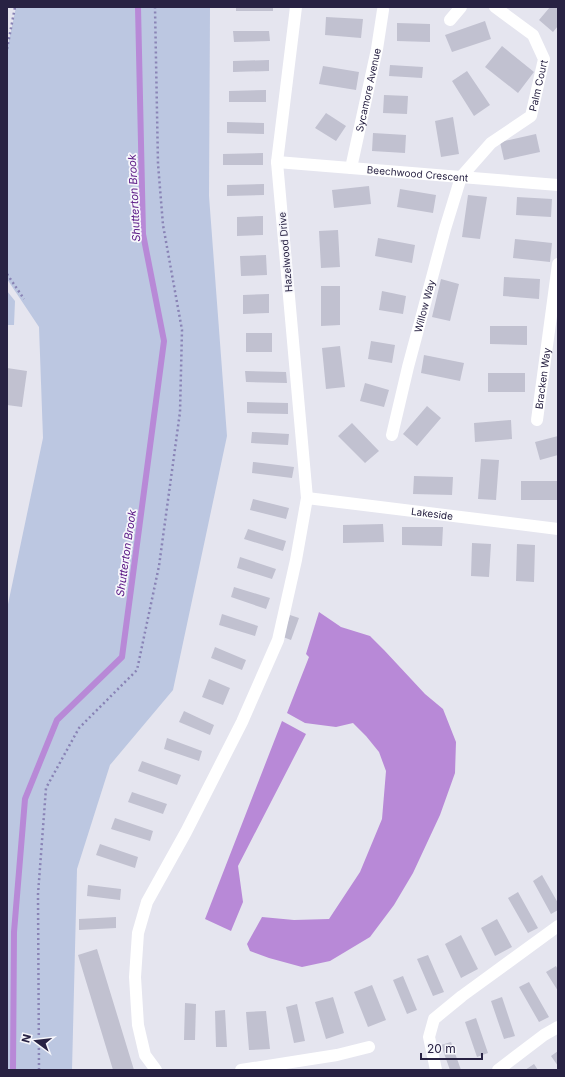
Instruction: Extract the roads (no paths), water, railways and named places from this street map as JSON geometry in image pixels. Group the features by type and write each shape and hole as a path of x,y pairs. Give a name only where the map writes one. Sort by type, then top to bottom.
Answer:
{"lane":[{"name":"Hazelwood Drive","path":"156,1070 145,1055 138,1025 135,977 140,926 147,902 186,832 242,722 278,640 296,560 307,498 277,162 296,7"},
{"path":"450,20 461,7"},
{"name":"Palm Court","path":"460,177 490,143 531,116 544,59 533,35 495,7"},
{"name":"Sycamore Avenue","path":"351,168 377,49 383,10"},
{"name":"Beechwood Crescent","path":"277,162 558,186"},
{"name":"Willow Way","path":"392,435 408,367 460,177"},
{"name":"Bracken Way","path":"537,420 558,264"},
{"name":"Lakeside","path":"307,498 558,529"},
{"path":"436,1070 429,1037 434,1019 462,996 558,926"},
{"path":"498,1070 544,1035 558,1027"},
{"path":"241,1070 337,1055 369,1047"}],"waterway":[{"name":"Shutterton Brook","path":"13,1070 14,932 25,799 57,720 122,657 164,341 143,234 138,7"}]}
